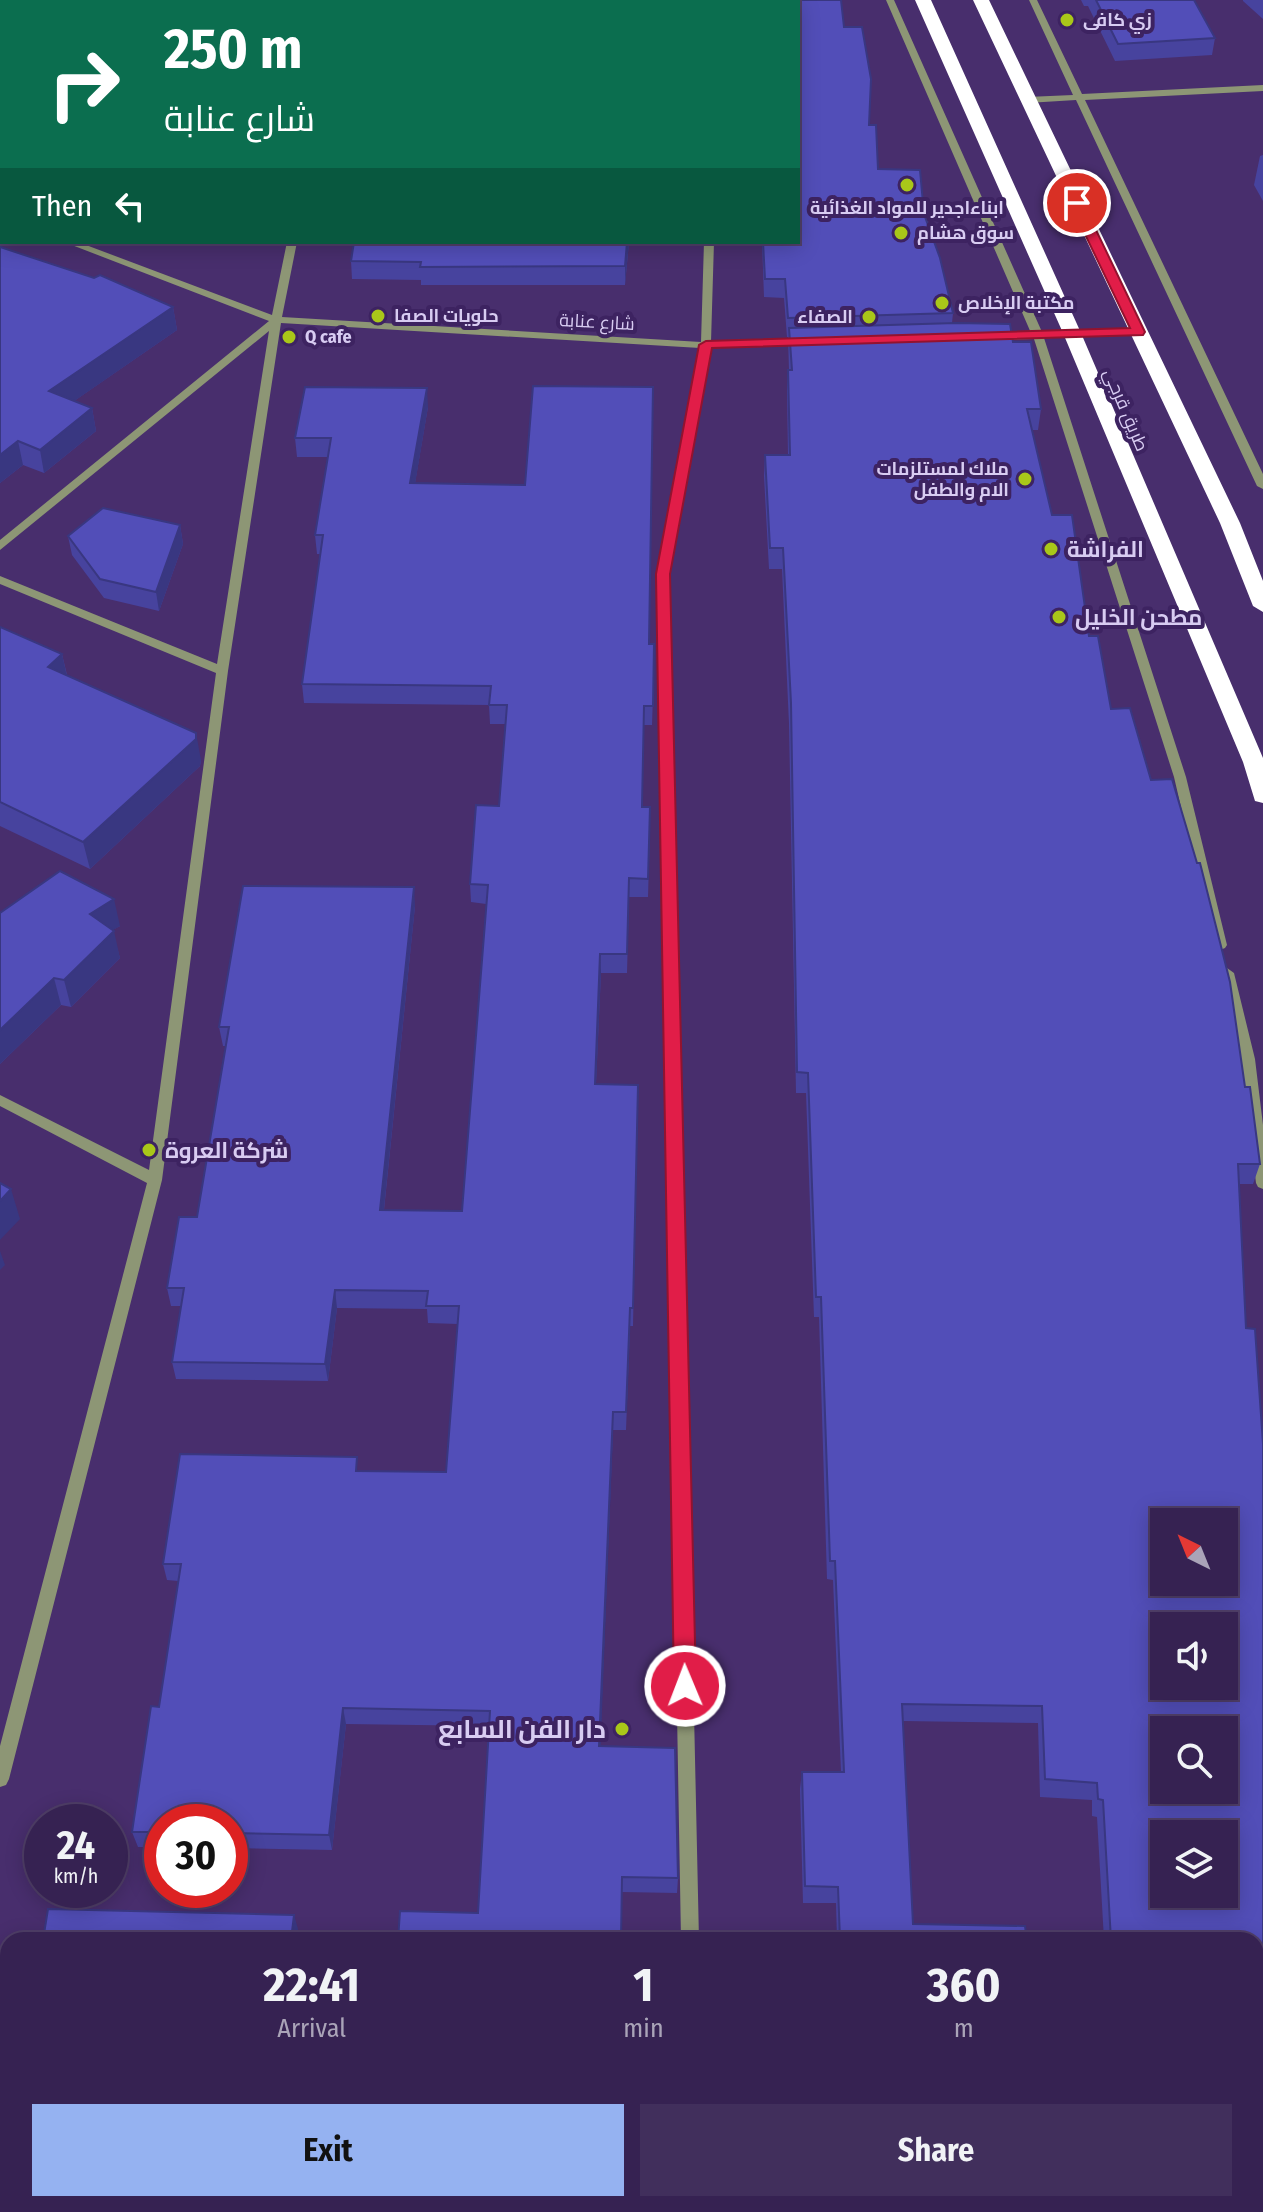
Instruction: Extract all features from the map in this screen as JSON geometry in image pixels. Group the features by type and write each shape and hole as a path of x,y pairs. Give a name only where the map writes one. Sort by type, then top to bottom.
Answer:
{"highway":[{"name":"طريق قرجي","path":"923,0 1072,333 1254,762 1263,796"},
{"name":"طريق قرجي","path":"981,0 1230,523 1263,606"}],"street":[{"path":"890,0 1038,336 1180,777 1248,1059 1263,1183"},
{"path":"1033,0 1077,98 1257,454 1263,486"},
{"path":"1027,100 1263,88"},
{"name":"شارع عنابة","path":"74,244 276,320 706,345 817,342"},
{"path":"0,1779 155,1180 222,671 276,320 292,244"},
{"path":"690,1932 663,574 706,345 709,244"},
{"path":"0,546 276,320"},
{"path":"975,337 1138,332"},
{"path":"0,580 222,671"},
{"path":"0,1100 155,1180"}],"building":[{"path":"800,0 841,0 844,27 862,27 871,79 869,125 876,125 878,169 920,170 924,214 940,258 953,313 788,318 785,279 765,279 763,244 800,244"},
{"path":"1096,0 1194,0 1215,38 1118,44"},
{"path":"354,244 627,244 625,266 420,267 421,262 351,261"},
{"path":"0,247 94,278 100,275 173,307 49,391 92,408 40,450 18,441 0,455"},
{"path":"1010,324 1013,342 1031,342 1041,409 1027,409 1052,515 1072,515 1089,636 1098,636 1111,709 1130,708 1151,780 1172,779 1197,863 1200,863 1230,982 1245,1087 1250,1087 1260,1164 1238,1164 1246,1328 1255,1329 1263,1444 1263,1932 1111,1932 1103,1800 1098,1799 1097,1783 1045,1779 1042,1706 902,1704 913,1924 1025,1926 1026,1932 840,1932 838,1887 805,1886 802,1772 844,1772 835,1561 830,1561 821,1297 816,1297 808,1073 797,1072 791,703 783,548 770,548 765,455 790,455 788,370 792,370 789,328"},
{"path":"533,386 653,387 649,644 654,644 653,706 644,706 642,807 650,807 648,879 629,878 627,954 600,954 595,1084 638,1085 633,1308 630,1308 626,1412 613,1412 599,1746 675,1748 678,1878 622,1877 621,1932 399,1932 400,1911 478,1913 490,1711 343,1708 329,1835 248,1833 248,1804 144,1804 144,1832 132,1832 151,1706 159,1707 181,1564 163,1564 180,1454 357,1457 356,1471 446,1472 459,1306 426,1306 428,1291 335,1290 325,1364 172,1362 184,1288 167,1288 179,1217 197,1217 229,1027 219,1027 243,886 414,887 380,1210 462,1211 488,885 470,884 476,805 499,806 507,705 489,705 491,686 302,684 323,535 315,535 331,438 295,438 305,387 427,388 410,483 525,485"},
{"path":"103,508 180,525 156,592 100,579 68,536"},
{"path":"0,627 62,654 48,667 196,733 196,739 83,842 0,802"},
{"path":"60,871 114,899 90,914 114,931 64,980 54,978 0,1030 0,913"},
{"path":"0,1183 11,1189 0,1201"},
{"path":"48,1909 294,1915 292,1932 44,1932"}],"place":[{"name":"زي كافى","path":"1067,20"},
{"name":"ابناءاجدير للمواد الغذائية","path":"907,185"},
{"name":"سوق هشام","path":"901,233"},
{"name":"مكتبة الإخلاص","path":"942,303"},
{"name":"حلويات الصفا","path":"378,316"},
{"name":"الصفاء","path":"869,317"},
{"name":"Q cafe","path":"289,337"},
{"name":"ملاك لمستلزمات الام والطفل","path":"1025,479"},
{"name":"الفراشة","path":"1051,549"},
{"name":"مطحن الخليل","path":"1059,617"},
{"name":"شركة العروة","path":"149,1150"},
{"name":"دار الفن السابع","path":"622,1729"}],"route":[{"path":"685,1686 663,574 706,345 1138,332 1077,203"}]}
